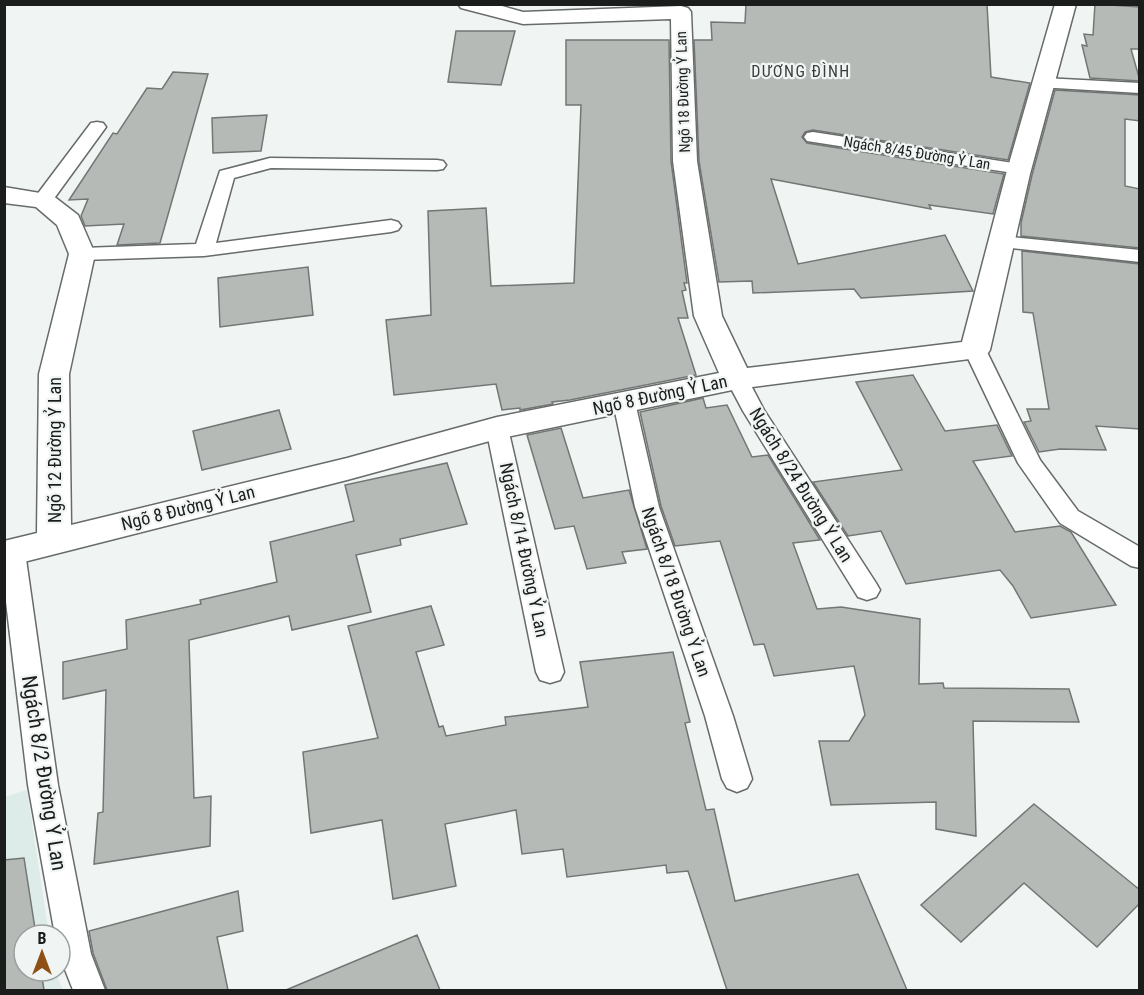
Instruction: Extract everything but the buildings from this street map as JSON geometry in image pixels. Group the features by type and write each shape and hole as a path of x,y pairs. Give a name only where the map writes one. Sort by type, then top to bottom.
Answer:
{"street":[{"name":"Ngõ 18 Đường Ỷ Lan","path":"468,4 523,18 681,8 685,161 708,316 737,379"},
{"path":"975,350 1020,169 1066,4"},
{"path":"4,195 44,200 69,221 82,254"},
{"name":"Ngõ 12 Đường Ỷ Lan","path":"54,542 54,374 82,254"},
{"name":"Ngõ 8 Đường Ỷ Lan","path":"9,553 346,469 497,428 737,379 975,350"}],"lane":[{"path":"1044,83 1140,88"},
{"path":"44,200 97,127"},
{"name":"Ngách 8/45 Đường Ỷ Lan","path":"813,137 1020,169"},
{"path":"204,250 226,175 270,163 437,165"},
{"path":"82,254 204,250 391,226"},
{"path":"1001,242 1140,256"},
{"path":"975,350 1030,463 1069,517 1140,559"},
{"name":"Ngách 8/24 Đường Ỷ Lan","path":"737,379 760,421 867,590"},
{"name":"Ngách 8/18 Đường Ỷ Lan","path":"624,402 647,507 719,716 737,779"},
{"name":"Ngách 8/14 Đường Ỷ Lan","path":"497,428 550,672"},
{"name":"Ngách 8/2 Đường Ỷ Lan","path":"9,553 43,785 75,954 89,990"}],"shaded area":[{"path":"27,790 47,923 12,923 12,983 60,983 63,990 5,990 4,797"}],"district":[{"name":"DƯƠNG ĐÌNH","path":"801,71"}]}
